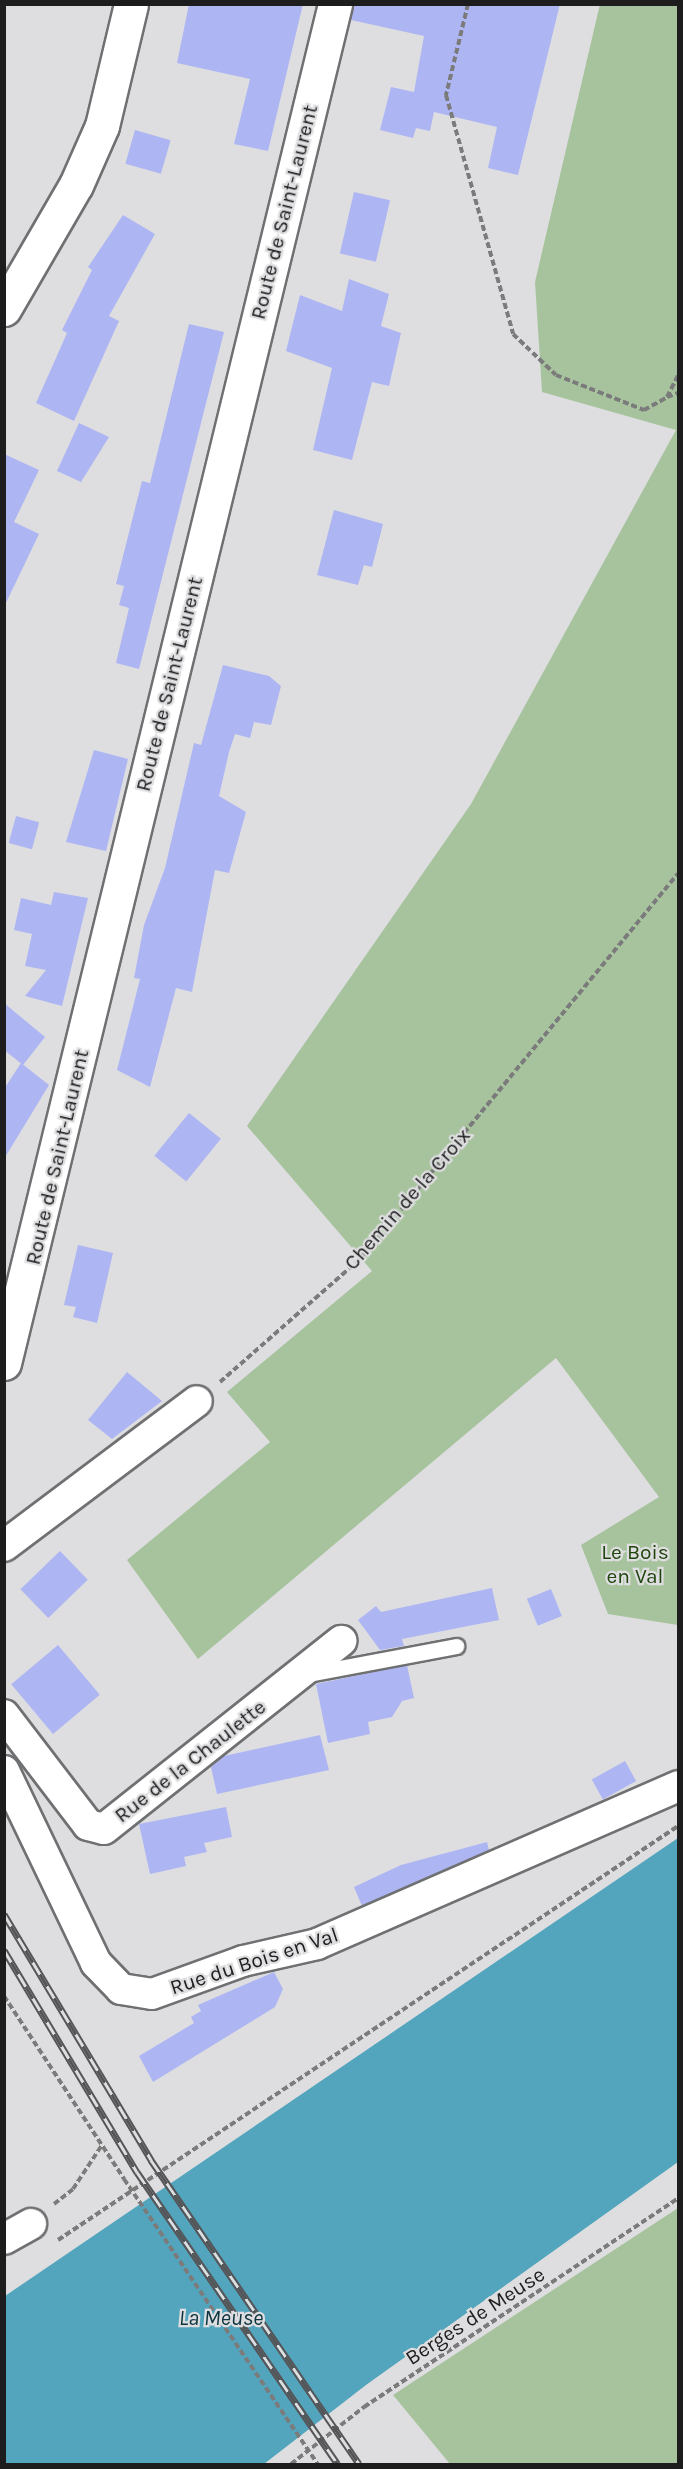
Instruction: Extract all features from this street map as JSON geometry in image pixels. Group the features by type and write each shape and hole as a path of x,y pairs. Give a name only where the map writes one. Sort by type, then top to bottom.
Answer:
{"street":[{"path":"4,309 102,126 130,4"},
{"name":"Route de Saint-Laurent","path":"4,1363 335,4"},
{"path":"4,1546 197,1401"},
{"name":"Rue de la Chaulette","path":"4,1715 88,1825 104,1829 340,1641"},
{"name":"Rue du Bois en Val","path":"4,1771 96,1963 121,1989 152,1994 243,1961 317,1944 678,1786"},
{"path":"4,2239 39,2235"}],"lane":[{"path":"297,1676 456,1646"}],"path":[{"path":"468,4 446,95 513,334 556,375 644,410 678,393"},
{"path":"667,397 678,375"},
{"name":"Chemin de la Croix","path":"197,1401 361,1258 678,873"},
{"path":"39,2235 678,1826"},
{"path":"4,1996 124,2179 318,2464"},
{"path":"39,2235 102,2145"},
{"name":"Berges de Meuse","path":"291,2464 364,2407 678,2198"}],"green space":[{"name":"Le Bois en Val","path":"600,4 678,5 678,1625 608,1614 581,1545 659,1497 556,1358 198,1659 127,1560 270,1442 227,1392 372,1271 247,1126 471,804 676,430 542,392 535,282"},
{"path":"678,2208 678,2464 450,2464 393,2395"}],"water":[{"name":"La Meuse","path":"678,1838 678,2162 366,2385 264,2464 5,2464 5,2296"}],"building":[{"path":"189,4 303,4 268,151 234,144 250,79 177,63"},
{"path":"353,4 560,4 518,175 488,168 497,127 434,112 430,131 416,128 413,138 380,130 391,87 414,92 424,36 351,20"},
{"path":"135,130 171,140 161,174 125,164"},
{"path":"354,192 390,200 376,262 340,253"},
{"path":"123,215 155,234 109,316 119,321 74,421 36,403 67,333 62,330 92,270 88,267"},
{"path":"349,279 389,294 381,326 401,333 389,386 372,382 352,460 313,450 332,368 286,351 300,295 342,311"},
{"path":"189,324 224,332 139,669 116,663 129,608 119,605 124,586 116,584 142,481 150,483"},
{"path":"79,423 109,437 81,482 57,471"},
{"path":"4,454 39,470 14,522 39,534 4,607"},
{"path":"334,510 383,524 372,567 364,565 358,585 317,575"},
{"path":"223,665 269,676 281,686 271,725 254,722 250,738 235,734 229,752 219,796 246,812 229,873 215,870 192,992 176,988 150,1087 117,1070 140,979 134,978 144,925 165,868 194,743 201,745"},
{"path":"94,750 128,759 106,851 66,842"},
{"path":"16,816 39,822 32,849 9,843"},
{"path":"54,892 88,898 62,1006 25,996 46,970 25,966 32,934 14,930 21,898 51,905"},
{"path":"4,1003 45,1037 23,1065 4,1050"},
{"path":"21,1063 49,1085 4,1159 4,1089"},
{"path":"189,1113 221,1139 186,1182 154,1156"},
{"path":"78,1245 113,1253 97,1323 73,1317 76,1307 64,1305"},
{"path":"127,1372 162,1401 112,1439 88,1420"},
{"path":"60,1551 88,1580 48,1618 20,1589"},
{"path":"492,1588 499,1620 402,1639 404,1646 380,1650 358,1620 376,1606 381,1612"},
{"path":"551,1589 562,1616 538,1626 527,1599"},
{"path":"58,1645 100,1695 53,1734 11,1684"},
{"path":"407,1665 414,1698 402,1701 392,1717 368,1722 370,1734 328,1743 316,1684"},
{"path":"320,1735 329,1770 217,1794 211,1767 224,1756"},
{"path":"625,1761 636,1781 603,1800 592,1779"},
{"path":"226,1807 232,1837 204,1843 207,1852 184,1857 186,1866 150,1874 139,1824"},
{"path":"487,1842 489,1850 362,1906 354,1887 401,1865"},
{"path":"274,1972 283,1989 275,2007 153,2082 139,2056 194,2023 191,2017 201,2011 198,2005"}],"railway":[{"path":"4,1914 151,2160 359,2464"},
{"path":"4,1950 137,2172 338,2464"}]}
